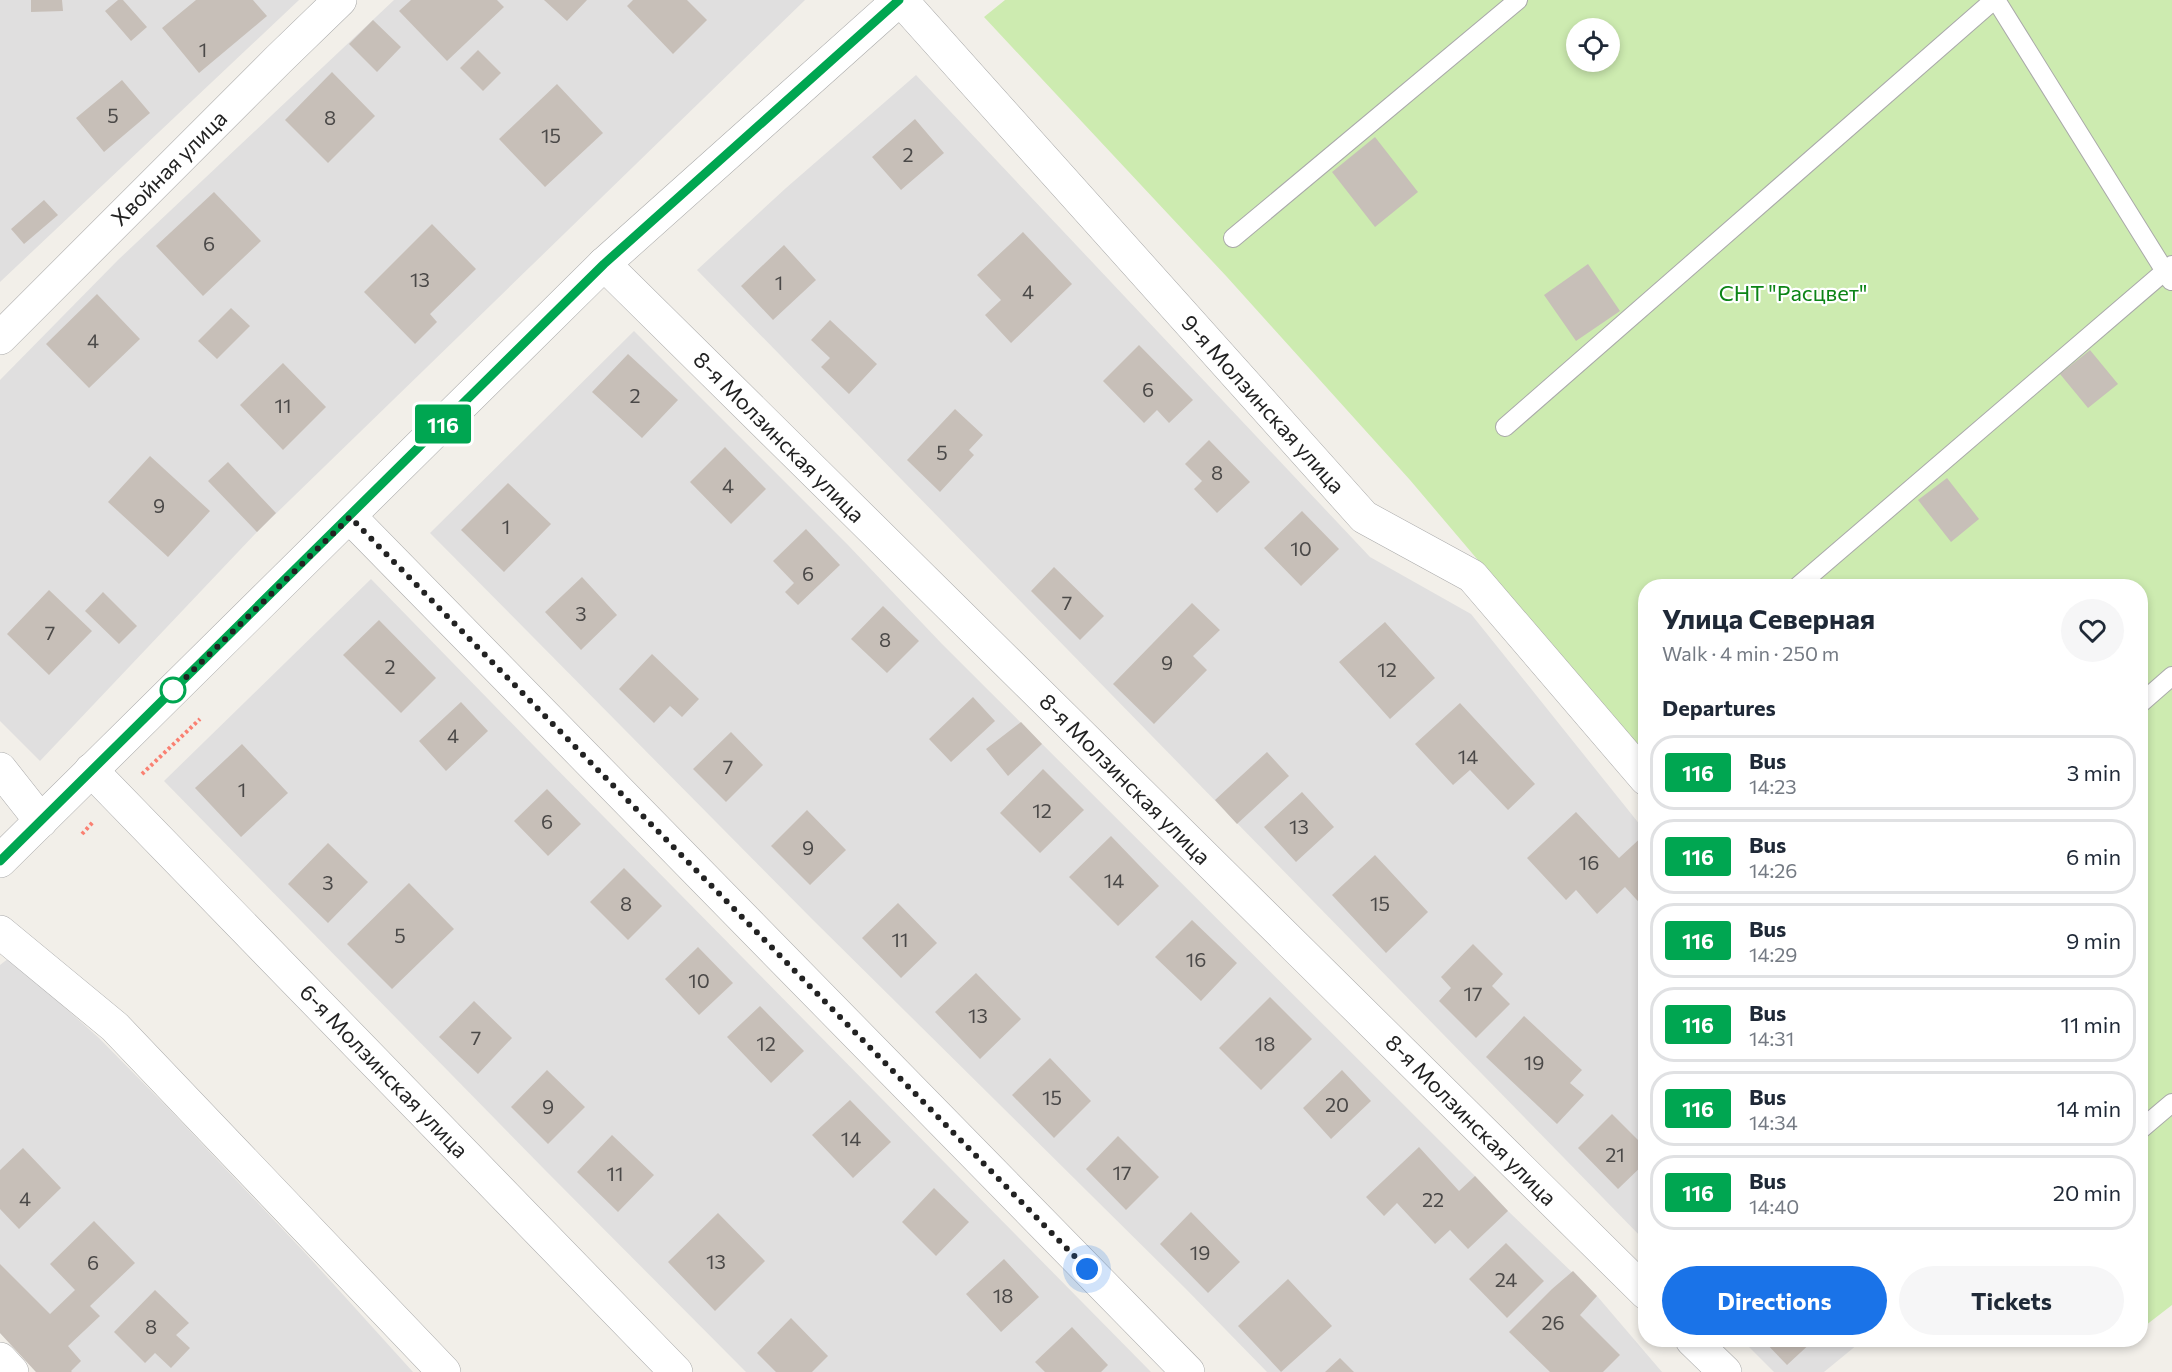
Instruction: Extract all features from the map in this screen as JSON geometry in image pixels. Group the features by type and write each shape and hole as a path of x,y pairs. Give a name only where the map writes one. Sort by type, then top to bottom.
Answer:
{"street":[{"name":"Хвойная улица","path":"0,338 340,0"},
{"path":"0,861 604,264 900,0"},
{"name":"9-я Молзинская улица","path":"900,0 1364,517 1472,576 1638,770"},
{"name":"8-я Молзинская улица","path":"604,264 1638,1285"},
{"path":"350,517 1188,1372"},
{"path":"0,769 41,821"},
{"name":"6-я Молзинская улица","path":"91,770 676,1372"},
{"path":"0,932 115,1027 444,1372"},
{"path":"1699,1347 1725,1372"},
{"path":"0,1359 12,1372"}],"lane":[{"path":"1233,238 1518,0"},
{"path":"1505,427 1995,0 2170,273 1806,579"},
{"path":"2148,697 2172,676"},
{"path":"2148,1123 2172,1103"}],"shaded area":[{"path":"0,0 299,0 0,282"},
{"path":"394,0 805,0 257,532 40,761 0,721 0,380 118,260"},
{"path":"916,75 1370,557 1471,614 1638,822 1638,1234 697,270 786,188"},
{"path":"634,331 848,545 942,644 1508,1211 1597,1296 1638,1344 1638,1347 1641,1347 1662,1372 1267,1372 813,920 430,533"},
{"path":"371,579 1151,1372 746,1372 545,1170 164,781"},
{"path":"9,958 99,1038 171,1111 308,1256 413,1372 36,1372 0,1333 0,965"},
{"path":"1749,1347 1854,1347 1824,1372 1774,1372"}],"green space":[{"name":"СНТ \"Расцвет\"","path":"1005,0 2172,0 2172,1305 2148,1324 2148,579 1638,579 1638,749 1410,480 1227,277 984,17"}],"building":[{"path":"31,0 62,0 63,11 31,12"},
{"path":"118,0 123,0 147,27 131,41 105,11"},
{"path":"196,0 253,0 267,16 199,73 162,28"},
{"path":"411,0 497,0 504,7 447,61 399,11"},
{"path":"544,0 587,0 567,21"},
{"path":"633,0 687,0 707,20 673,54 627,6"},
{"path":"373,20 401,47 377,72 349,44"},
{"path":"478,50 501,73 483,91 460,68"},
{"path":"332,72 375,116 328,163 285,120"},
{"path":"122,80 150,113 104,152 76,118"},
{"path":"557,84 603,133 545,187 499,139"},
{"path":"915,119 944,153 901,190 872,157"},
{"path":"1375,137 1418,192 1375,227 1332,172"},
{"path":"214,192 261,241 203,296 156,246"},
{"path":"44,200 58,215 24,244 11,229"},
{"path":"432,224 476,269 430,314 437,322 415,344 364,292"},
{"path":"1023,232 1072,284 1011,343 985,315 1001,300 977,275"},
{"path":"784,245 816,280 773,320 741,286"},
{"path":"1588,264 1620,311 1576,341 1544,295"},
{"path":"97,294 140,339 89,388 46,344"},
{"path":"231,308 250,326 217,359 198,341"},
{"path":"830,320 877,364 849,394 821,367 830,358 811,340"},
{"path":"1139,345 1193,400 1169,423 1157,410 1144,423 1103,381"},
{"path":"2090,350 2118,384 2088,408 2060,374"},
{"path":"628,354 678,400 642,438 592,392"},
{"path":"283,363 326,407 283,450 240,405"},
{"path":"955,409 983,435 969,450 974,455 940,492 907,460"},
{"path":"1209,440 1250,482 1217,513 1194,489 1202,481 1185,464"},
{"path":"725,447 766,489 731,524 690,482"},
{"path":"150,456 210,511 168,557 108,502"},
{"path":"228,462 276,513 257,532 208,481"},
{"path":"1947,478 1979,519 1951,542 1918,500"},
{"path":"508,483 551,524 504,572 461,530"},
{"path":"1302,511 1339,549 1301,586 1264,548"},
{"path":"806,529 840,565 798,605 785,592 794,583 773,561"},
{"path":"1054,567 1104,616 1080,640 1031,591"},
{"path":"582,577 617,615 581,650 545,612"},
{"path":"49,590 92,631 49,675 7,634"},
{"path":"103,592 137,626 119,644 85,611"},
{"path":"1192,603 1220,630 1193,656 1207,670 1154,724 1113,684"},
{"path":"883,606 919,641 887,673 851,639"},
{"path":"379,620 436,678 401,713 343,655"},
{"path":"1385,622 1435,678 1390,719 1339,662"},
{"path":"652,654 699,699 682,717 670,706 654,723 619,689"},
{"path":"973,697 995,721 951,762 929,739"},
{"path":"461,702 488,731 446,771 419,741"},
{"path":"1460,703 1535,784 1508,810 1470,770 1453,785 1415,744"},
{"path":"1021,722 1042,744 1008,776 986,749"},
{"path":"731,732 763,765 726,802 693,769"},
{"path":"242,744 288,793 241,837 195,788"},
{"path":"1267,752 1289,776 1237,824 1215,800"},
{"path":"1043,769 1084,810 1040,853 1000,813"},
{"path":"547,789 581,824 548,856 514,821"},
{"path":"1302,792 1334,827 1296,862 1264,827"},
{"path":"807,810 846,850 810,885 771,846"},
{"path":"1576,812 1619,858 1638,840 1638,901 1625,887 1597,914 1576,890 1566,900 1527,858"},
{"path":"1111,836 1159,886 1118,926 1069,877"},
{"path":"328,843 368,882 328,923 288,884"},
{"path":"1375,855 1428,912 1386,953 1332,895"},
{"path":"624,868 662,906 628,940 590,902"},
{"path":"409,883 454,929 392,989 347,944"},
{"path":"898,903 937,943 901,978 862,938"},
{"path":"1192,920 1237,963 1201,1001 1155,957"},
{"path":"1473,944 1503,974 1492,986 1510,1004 1476,1038 1439,1001 1451,988 1441,977"},
{"path":"698,947 733,983 699,1015 665,979"},
{"path":"976,973 1021,1019 980,1059 935,1012"},
{"path":"1270,997 1312,1039 1261,1090 1219,1048"},
{"path":"474,1001 512,1038 478,1074 439,1037"},
{"path":"760,1006 804,1051 771,1083 727,1037"},
{"path":"1524,1016 1582,1070 1570,1083 1584,1095 1557,1124 1486,1057"},
{"path":"1050,1058 1091,1101 1054,1138 1012,1095"},
{"path":"547,1070 585,1107 548,1144 511,1107"},
{"path":"1342,1070 1371,1101 1331,1139 1303,1108"},
{"path":"850,1100 891,1142 853,1178 812,1135"},
{"path":"1612,1114 1638,1140 1638,1170 1618,1189 1578,1148"},
{"path":"612,1135 654,1175 618,1212 577,1172"},
{"path":"1118,1136 1159,1177 1126,1210 1086,1169"},
{"path":"1419,1147 1459,1191 1475,1176 1508,1211 1468,1249 1450,1230 1435,1244 1397,1203 1384,1216 1366,1197"},
{"path":"23,1148 61,1188 19,1229 0,1209 0,1170"},
{"path":"934,1188 969,1222 936,1256 902,1222"},
{"path":"1191,1212 1240,1262 1208,1293 1160,1244"},
{"path":"718,1213 765,1261 715,1311 668,1262"},
{"path":"94,1221 135,1263 90,1306 100,1316 68,1346 81,1361 72,1372 36,1372 0,1333 0,1264 50,1314 75,1290 50,1264"},
{"path":"1506,1243 1544,1281 1507,1318 1469,1279"},
{"path":"1004,1259 1039,1297 1001,1332 966,1294"},
{"path":"1573,1271 1597,1296 1580,1315 1620,1355 1603,1372 1550,1372 1509,1332"},
{"path":"1288,1279 1332,1326 1281,1372 1238,1326"},
{"path":"155,1290 189,1323 176,1335 190,1348 171,1368 155,1353 145,1363 114,1332"},
{"path":"791,1318 828,1356 812,1372 776,1372 757,1353"},
{"path":"1072,1327 1108,1365 1101,1372 1045,1372 1035,1362"},
{"path":"1770,1347 1806,1347 1787,1365"},
{"path":"1340,1358 1354,1372 1325,1372"}],"bus line":[{"name":"116","path":"0,861 604,264 899,0"}],"route":[{"path":"173,690 350,517 1087,1269"}]}
